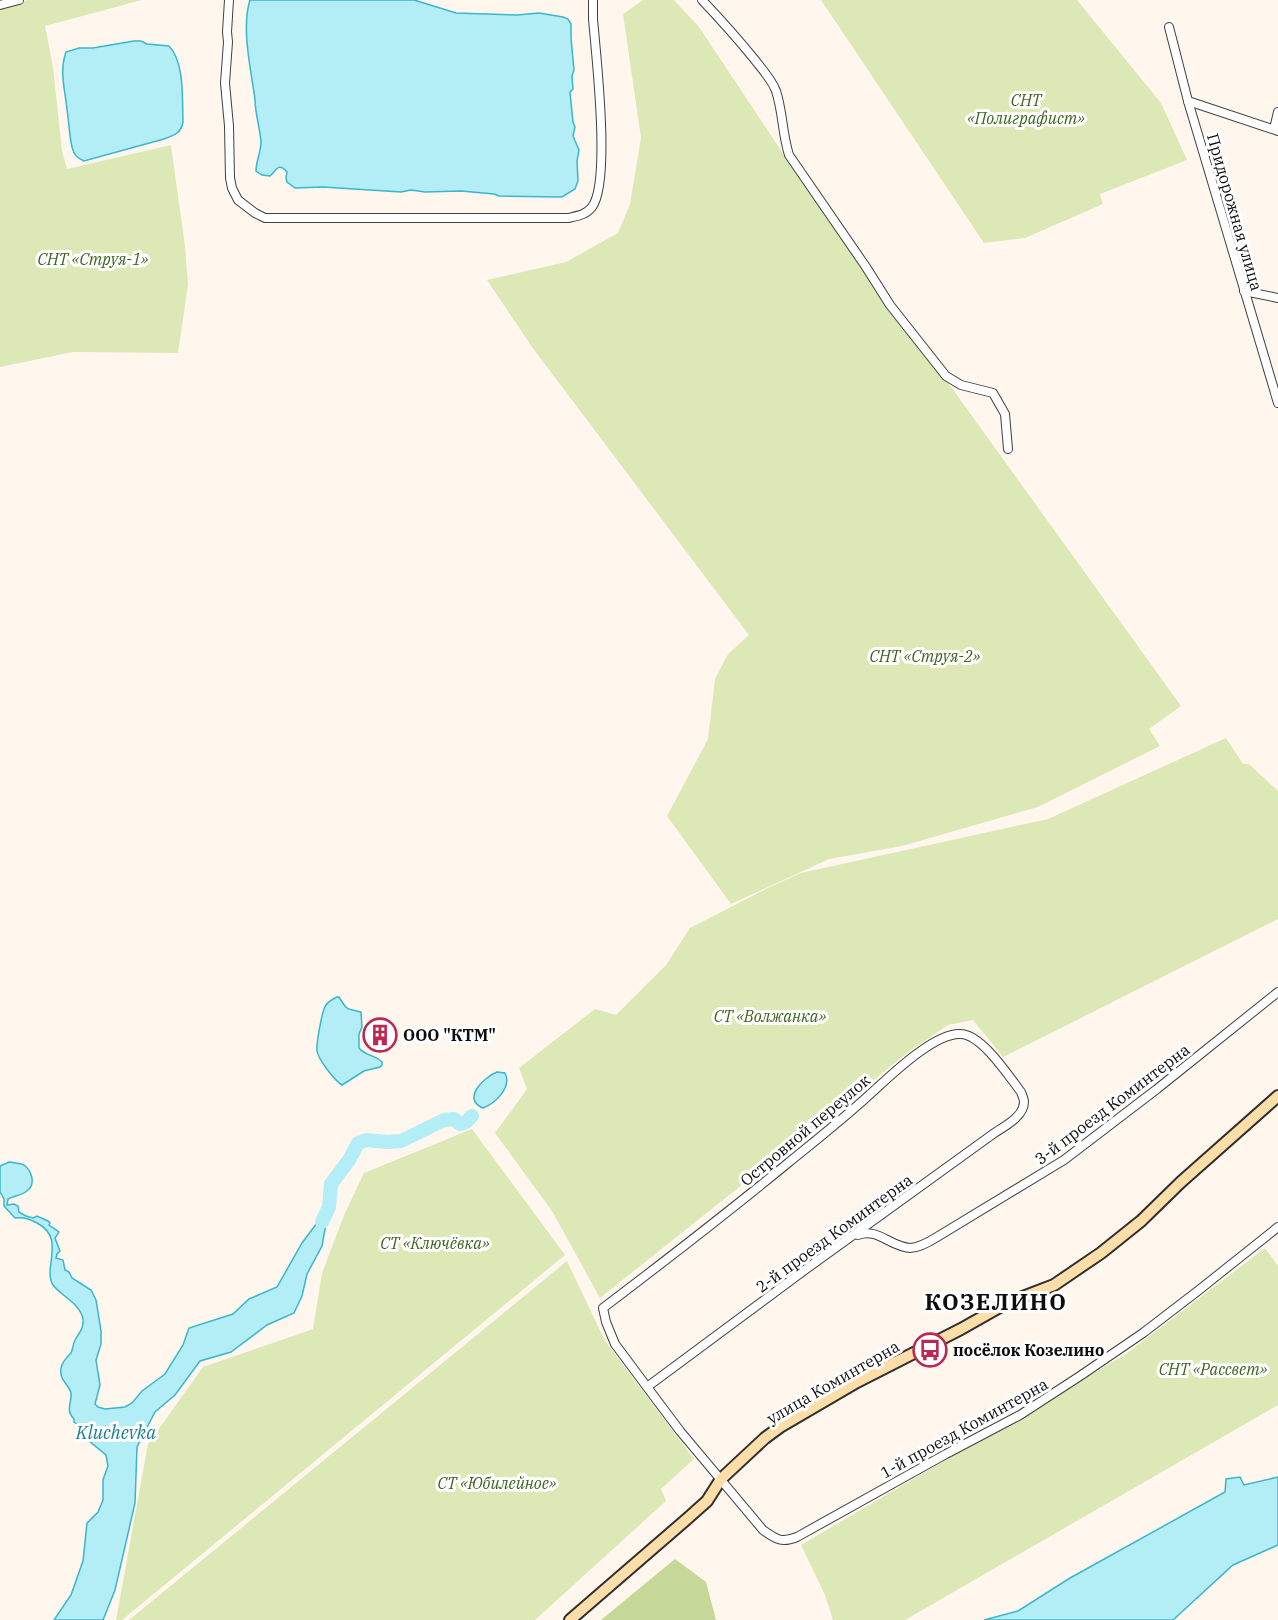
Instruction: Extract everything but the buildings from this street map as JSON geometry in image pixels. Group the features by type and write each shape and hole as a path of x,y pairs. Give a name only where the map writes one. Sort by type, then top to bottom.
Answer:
{"street":[{"path":"0,5 19,0"},
{"path":"228,0 225,83 232,188 238,200 265,218 384,219 568,218 580,216 590,210 599,192 602,140 593,0"},
{"path":"702,0 738,38 775,88 789,155 890,305 946,376 961,385 993,393 1005,414 1008,449"},
{"name":"Придорожная улица","path":"1169,27 1188,101 1278,403"},
{"path":"1188,101 1276,130 1278,112"},
{"path":"1244,291 1278,298"},
{"name":"3-й проезд Коминтерна","path":"846,1241 865,1233 874,1234 911,1248 924,1245 1064,1160 1278,992"},
{"name":"Островной переулок","path":"603,1308 747,1197 848,1114 897,1069 944,1037 959,1033 972,1036 981,1043 1021,1092"},
{"name":"2-й проезд Коминтерна","path":"647,1387 1015,1118 1022,1111 1024,1102 1021,1092"},
{"name":"улица Коминтерна","path":"570,1620 707,1501 721,1479 765,1438 857,1382 1007,1303 1054,1285 1101,1253 1141,1221 1278,1096"},
{"name":"1-й проезд Коминтерна","path":"603,1308 615,1344 680,1431 763,1530 774,1538 787,1541 798,1538 1020,1415 1143,1333 1278,1227"}],"green space":[{"name":"СНТ «Струя-1»","path":"27,0 142,0 45,26 53,67 62,151 67,169 171,145 188,285 178,353 73,352 0,367 0,7"},
{"name":"СНТ «Струя-2»","path":"643,0 674,0 699,27 786,158 1181,706 1149,729 1160,746 1038,807 902,846 829,859 731,904 667,816 708,739 715,679 728,654 749,635 532,347 487,280 566,262 618,233 630,204 641,138 623,14"},
{"name":"СНТ «Полиграфист»","path":"821,0 1077,0 1161,103 1187,160 1100,194 1103,204 1025,238 984,243"},
{"name":"СТ «Волжанка»","path":"1226,738 1243,764 1249,764 1278,791 1278,919 1003,1057 973,1020 948,1025 911,1050 600,1298 552,1211 495,1133 527,1089 519,1068 595,1009 616,1015 666,965 690,928 770,887 801,873 1048,819"},
{"name":"СТ «Ключёвка»","path":"472,1129 565,1255 122,1620 116,1620 148,1444 203,1367 313,1329 322,1273 345,1213 364,1173"},
{"name":"СНТ «Рассвет»","path":"1265,1248 1278,1266 1278,1405 905,1620 833,1620 825,1595 801,1545 1126,1354"},
{"name":"СТ «Юбилейное»","path":"567,1261 605,1341 694,1459 661,1489 666,1501 535,1620 129,1620"},
{"path":"675,1559 706,1582 716,1620 601,1620"}],"water":[{"path":"250,0 414,0 456,13 517,15 539,13 568,19 571,24 574,70 573,89 570,92 575,127 573,136 579,150 578,181 575,189 562,197 499,196 461,191 411,190 401,192 323,187 295,188 287,182 287,172 280,167 270,176 262,175 256,171 261,142 249,62 246,23"},
{"path":"134,41 169,46 174,53 182,82 183,122 181,129 164,139 84,161 75,154 71,142 63,74 66,52 79,48"},
{"path":"337,997 348,1009 361,1012 362,1027 359,1034 359,1048 382,1062 380,1067 364,1071 342,1085 327,1070 317,1051 324,1008"},
{"path":"497,1072 505,1073 507,1078 505,1089 498,1098 483,1108 477,1104 474,1094 486,1078"},
{"name":"Kluchevka","path":"9,1162 24,1165 31,1174 32,1181 27,1191 8,1199 7,1205 14,1204 18,1206 19,1212 26,1216 33,1218 37,1216 48,1221 49,1225 59,1232 55,1238 60,1251 56,1258 63,1260 65,1270 72,1278 91,1290 96,1300 101,1344 96,1360 100,1385 95,1404 105,1409 125,1407 132,1403 142,1391 165,1374 183,1345 189,1328 233,1314 249,1299 277,1287 302,1243 329,1207 322,1246 307,1274 302,1296 294,1313 267,1325 231,1352 200,1361 175,1395 155,1412 137,1447 135,1503 115,1590 103,1620 54,1620 71,1595 83,1561 87,1523 98,1512 103,1500 103,1480 108,1466 106,1455 83,1436 71,1416 69,1409 71,1393 61,1372 62,1364 71,1353 82,1328 83,1319 78,1308 51,1282 52,1244 48,1232 32,1220 15,1218 4,1206 4,1199 0,1192 0,1166"},
{"path":"1240,1477 1244,1485 1278,1477 1278,1545 1233,1565 1173,1620 984,1620 1018,1611 1070,1578 1225,1492 1226,1479"}],"waterway":[{"name":"Kluchevka","path":"322,1222 329,1207 331,1184 349,1160 358,1143 366,1140 401,1141 444,1120 454,1119 460,1124 472,1116"}],"place":[{"name":"ООО \"КТМ\"","path":"380,1035"},
{"name":"посёлок Козелино","path":"930,1350"}],"district":[{"name":"КОЗЕЛИНО","path":"996,1301"}]}
